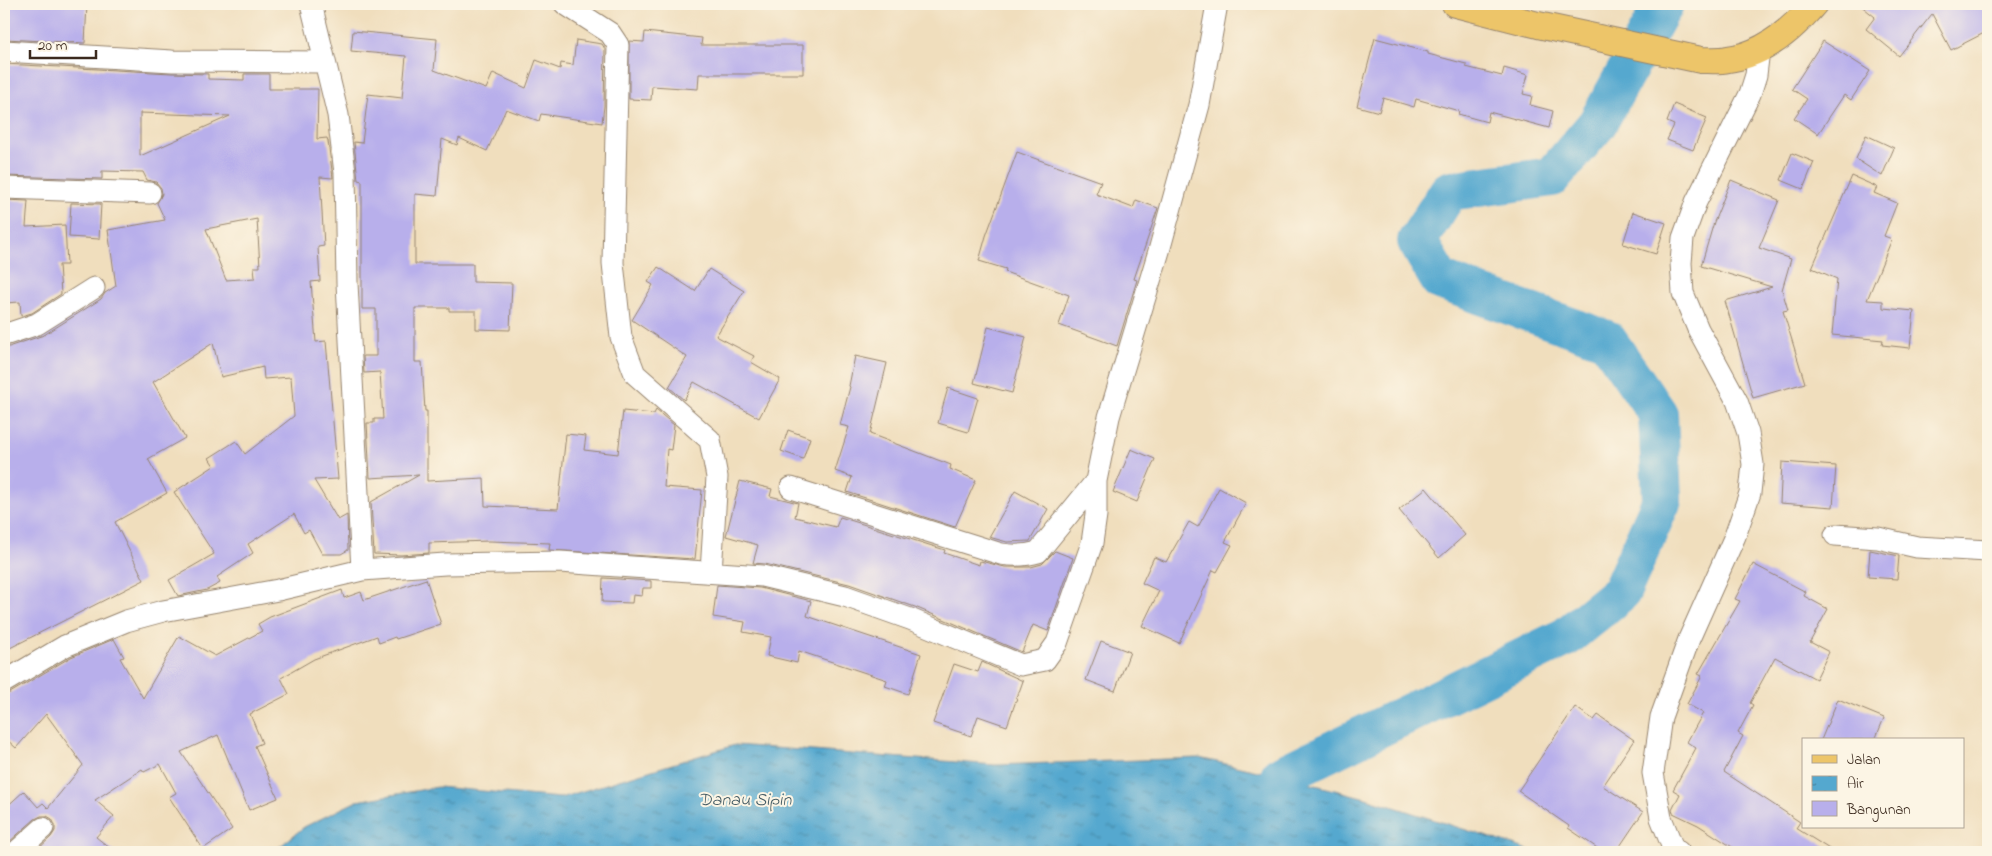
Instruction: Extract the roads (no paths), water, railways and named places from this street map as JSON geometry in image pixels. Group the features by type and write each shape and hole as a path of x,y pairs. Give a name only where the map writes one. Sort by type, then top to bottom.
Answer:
{"main road":[{"path":"1455,4 1501,9 1538,25 1701,60 1729,59 1759,50 1780,37 1803,17 1814,4"}],"street":[{"path":"311,4 338,115 344,173 347,283 362,570"},
{"path":"565,4 610,33 618,45 613,263 621,337 635,374 710,440 717,477 711,572"},
{"path":"4,682 65,646 126,621 163,611 278,590 362,570 445,564 560,562 762,576 845,596 910,619 1021,665 1045,660 1057,643 1092,543 1096,515 1096,481 1109,418 1200,105 1217,4"},
{"path":"1679,852 1673,848 1660,818 1653,773 1661,717 1689,639 1735,536 1750,493 1753,464 1748,433 1737,401 1698,329 1683,294 1682,238 1696,202 1750,94 1756,75 1759,50"},
{"path":"4,51 172,61 325,62"},
{"path":"4,188 150,192"},
{"path":"4,335 37,324 94,288"},
{"path":"791,488 1001,554 1016,556 1038,552 1096,481"},
{"path":"1835,535 1878,538 1917,547 1988,551"},
{"path":"16,852 43,828"}],"water":[{"name":"Danau Sipin","path":"735,745 995,765 1199,758 1366,798 1535,852 273,852 304,827 357,801 438,787 560,798"}],"waterway":[{"path":"1280,776 1566,637 1621,592 1662,500 1658,414 1607,340 1440,280 1417,241 1449,191 1552,177 1597,124 1664,4"}]}
